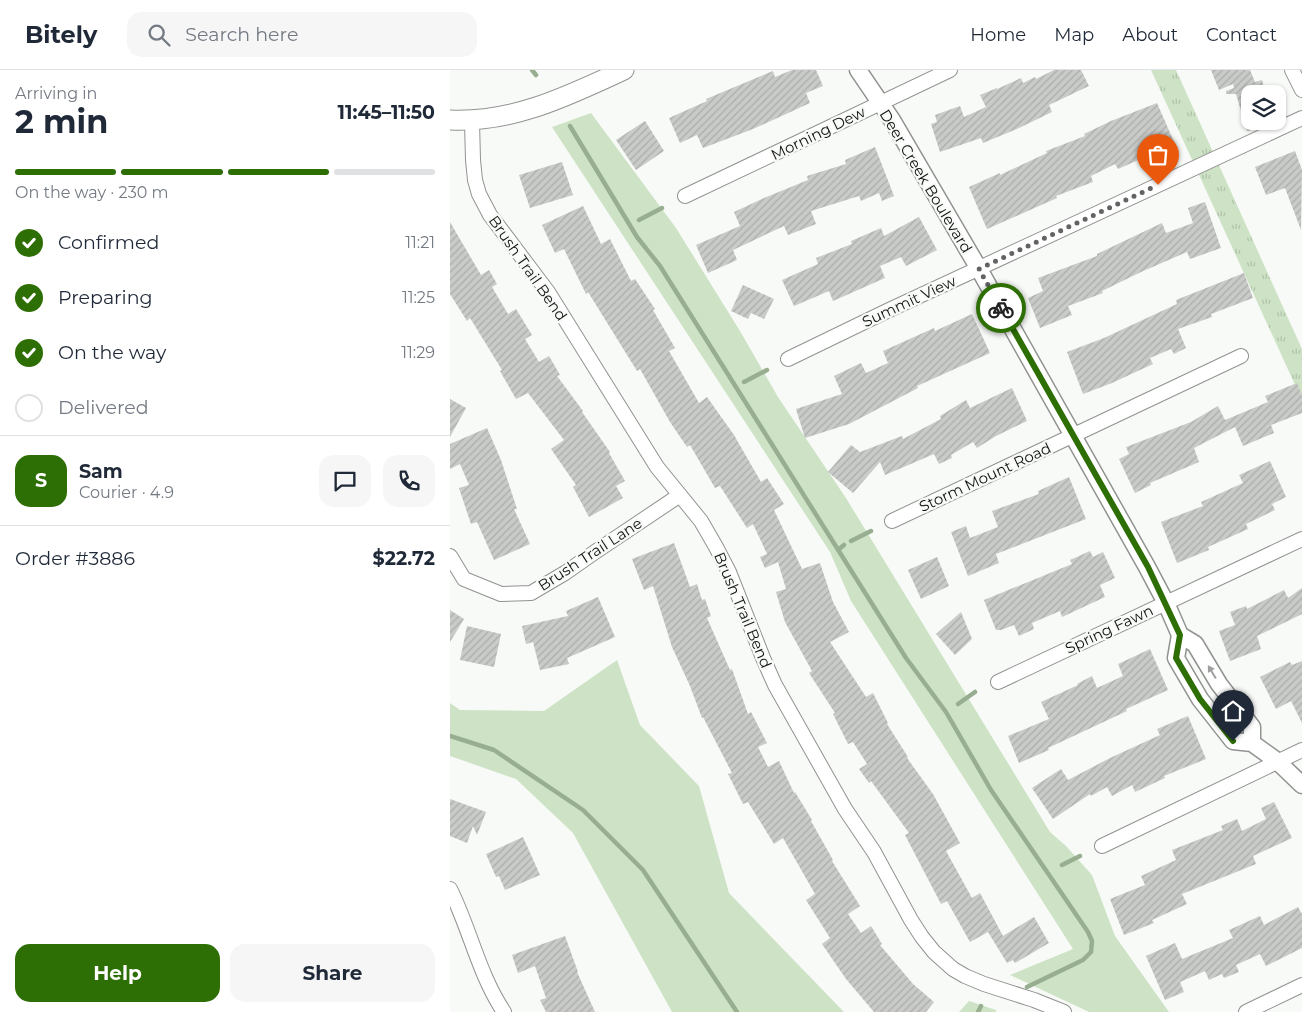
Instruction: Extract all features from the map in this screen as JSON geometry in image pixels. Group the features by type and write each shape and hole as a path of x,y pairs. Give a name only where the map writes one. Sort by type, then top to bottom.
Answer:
{"main road":[{"path":"450,120 472,122 503,117 552,103 624,70"}],"street":[{"name":"Deer Creek Boulevard","path":"858,70 892,120 979,269 1148,567 1180,635 1195,644 1219,684 1252,726 1252,743"},
{"name":"Morning Dew","path":"685,196 950,70"},
{"path":"1292,70 1302,90"},
{"name":"Summit View","path":"788,359 1302,118"},
{"name":"Brush Trail Bend","path":"472,122 472,160 475,180 479,194 490,215 548,292 658,467 701,521 729,572 762,658 792,716 845,809 874,852 922,938 953,969 965,976 1064,1012"},
{"name":"Storm Mount Road","path":"892,521 1241,356"},
{"name":"Brush Trail Lane","path":"450,556 464,579 501,594 531,593 565,573 680,495"},
{"name":"Spring Fawn","path":"998,682 1302,539"},
{"path":"1180,635 1176,658 1200,699 1233,741 1252,743 1277,761 1302,785"},
{"path":"1102,846 1302,750"},
{"path":"450,889 461,911 488,984 504,1012"},
{"path":"1246,1012 1302,984"}],"green space":[{"path":"1151,70 1176,70 1302,349 1302,400"},
{"path":"591,113 676,228 740,331 778,397 846,498 1050,832 1066,846 1092,875 1115,936 1169,1012 1089,1012 1010,975 1073,949 851,601 830,552 552,127"},
{"path":"617,660 640,725 699,786 729,893 844,1012 672,1012 573,833 516,779 450,756 450,703 460,710 544,711"},
{"path":"969,1001 996,1010 996,1012 959,1012"}],"building":[{"path":"792,70 816,70 823,86 806,93 810,103 753,129 703,148 697,135 680,143 669,118 707,101 706,99 773,71 775,77"},
{"path":"1054,70 1081,70 1089,86 1049,105 1052,112 1019,128 983,143 981,138 940,152 931,124 937,122 935,115 960,106 964,117 986,107 980,95 1021,78 1023,83"},
{"path":"1211,70 1250,70 1255,82 1262,80 1263,85 1241,85 1241,111 1236,94 1226,94 1226,91 1234,88 1233,84 1219,90"},
{"path":"1157,103 1175,144 1118,169 1115,164 1091,176 1093,182 1056,196 1057,198 987,229 969,187 1000,173 1000,175 1047,153 1046,151 1085,136 1084,134 1111,121"},
{"path":"645,121 664,151 636,170 616,140"},
{"path":"875,147 894,196 882,201 879,193 861,201 859,196 811,211 816,224 788,235 784,226 733,250 737,260 708,273 696,245 740,226 734,212 808,180 807,176 846,164 845,160"},
{"path":"1295,151 1302,170 1301,230 1285,188 1266,195 1255,167"},
{"path":"562,162 573,195 530,208 519,175"},
{"path":"1205,202 1221,248 1190,259 1187,252 1141,272 1102,291 1103,293 1068,306 1072,315 1040,328 1028,298 1043,291 1038,278 1097,256 1097,254 1162,223 1166,233 1193,223 1188,208"},
{"path":"583,206 601,244 610,239 631,281 635,279 655,309 653,310 675,348 669,351 699,403 707,397 734,435 761,482 767,478 784,504 774,510 802,569 820,563 833,602 849,632 830,642 866,697 873,693 887,724 907,758 933,794 960,843 946,851 972,898 980,893 1003,936 1034,917 1049,943 1015,963 1013,960 1007,963 988,932 970,942 947,901 941,904 905,835 909,833 871,781 869,783 859,769 867,764 853,742 848,744 833,714 835,713 809,673 812,671 785,622 776,592 786,589 778,562 765,568 760,557 767,554 753,524 747,528 720,486 715,488 690,445 687,447 670,422 640,369 637,371 588,292 586,294 564,249 555,253 542,225"},
{"path":"919,217 937,250 906,266 901,257 880,266 885,278 833,301 829,291 794,306 782,280 818,264 816,258 852,244 851,241 881,228 884,236"},
{"path":"450,222 481,275 489,270 497,284 492,287 508,314 516,309 532,335 525,339 539,362 549,356 560,375 557,376 610,452 625,481 616,486 623,498 589,517 573,487 576,485 551,449 564,440 528,393 516,399 500,371 502,370 470,318 467,321 450,294"},
{"path":"1244,273 1253,298 1211,314 1212,317 1178,329 1186,348 1174,354 1171,349 1150,358 1153,364 1083,394 1067,352 1104,338 1177,304 1176,300"},
{"path":"743,285 774,299 764,319 751,313 748,319 731,311"},
{"path":"972,314 990,353 917,386 918,388 849,424 805,438 796,409 842,394 834,376 861,363 866,373 888,363 883,351 934,328 935,331"},
{"path":"1297,383 1302,396 1302,413 1271,425 1274,433 1243,446 1235,427 1194,448 1199,462 1150,483 1151,485 1135,493 1119,459 1129,454 1126,447 1191,422 1218,406 1225,420 1268,402 1265,396"},
{"path":"1012,388 1027,421 996,436 977,448 973,442 951,455 952,458 939,464 934,454 885,475 880,462 853,493 828,472 851,445 860,452 902,436 903,439 941,419 940,416 966,400 970,408"},
{"path":"450,399 466,408 450,437"},
{"path":"487,428 501,460 517,509 514,509 530,544 494,560 477,522 471,524 459,488 469,485 460,464 450,469 450,444"},
{"path":"1270,461 1286,497 1272,504 1275,510 1246,524 1248,529 1208,547 1209,550 1177,563 1161,522 1203,506 1201,502 1243,483 1239,475"},
{"path":"1069,477 1086,519 996,554 999,563 968,576 951,532 966,526 970,538 998,527 992,511 1039,494 1038,491"},
{"path":"674,543 690,587 697,584 702,600 705,599 711,616 707,618 730,670 732,669 748,714 751,712 767,743 758,747 768,767 779,761 794,793 812,820 832,861 860,906 848,914 861,933 871,926 882,944 880,945 913,984 934,1002 926,1012 874,1012 846,979 822,944 830,938 806,900 815,894 783,838 774,844 748,802 743,804 728,774 732,773 702,718 672,647 653,586 644,590 632,559"},
{"path":"1090,551 1093,557 1103,552 1115,578 1100,585 1105,597 1062,617 1060,611 1032,623 1034,629 1019,636 1014,625 996,630 984,600 1072,564 1070,560"},
{"path":"937,557 949,586 921,599 908,570"},
{"path":"1302,588 1302,614 1257,636 1261,649 1230,661 1219,631 1235,625 1230,612 1246,606 1247,609 1284,590 1288,598"},
{"path":"598,597 615,637 567,658 569,664 540,670 533,642 526,644 522,626 568,616 566,611"},
{"path":"450,610 464,619 450,642"},
{"path":"961,612 972,639 955,655 936,634"},
{"path":"467,626 501,634 494,667 460,660"},
{"path":"1150,649 1168,690 1048,748 1049,750 1019,763 1008,736 1049,719 1041,702 1078,685 1092,676 1097,688 1123,676 1118,664"},
{"path":"1302,661 1302,723 1291,701 1276,709 1260,677 1290,662 1292,665"},
{"path":"1188,716 1206,759 1164,776 1165,778 1135,792 1132,785 1112,796 1107,787 1091,796 1090,794 1053,819 1032,788 1061,769 1068,780 1160,735 1157,729"},
{"path":"450,799 486,812 477,835 473,826 467,843 450,836"},
{"path":"1274,802 1292,838 1253,856 1256,864 1182,894 1187,904 1152,920 1154,923 1124,935 1110,899 1145,885 1141,876 1176,860 1172,850 1223,830 1221,826 1237,819 1242,831 1266,819 1261,808"},
{"path":"523,837 540,875 505,890 499,876 496,877 486,854"},
{"path":"1298,907 1302,914 1302,948 1266,966 1260,954 1236,965 1239,972 1224,978 1222,974 1209,980 1205,971 1180,982 1184,992 1165,1000 1146,956 1175,943 1182,959 1233,938 1229,930 1260,916 1264,925"},
{"path":"565,936 577,972 595,1012 546,1012 540,1000 546,998 535,966 518,973 512,955"}],"waterway":[{"path":"532,70 536,75"},
{"path":"570,126 637,237 660,266 906,658 946,712 991,790 1088,932 1092,941 1091,952 1083,960 1027,987"},
{"path":"639,220 662,208"},
{"path":"744,382 767,370"},
{"path":"851,541 871,531"},
{"path":"838,550 844,545"},
{"path":"958,704 975,692"},
{"path":"450,736 494,750 583,810 643,870 737,1012"},
{"path":"1062,865 1080,856"},
{"path":"978,1012 981,1006"}],"way so far":[{"path":"1001,308 979,269 1158,185"}],"route":[{"path":"1001,308 1148,567 1180,635 1176,658 1200,699 1233,741"}]}
